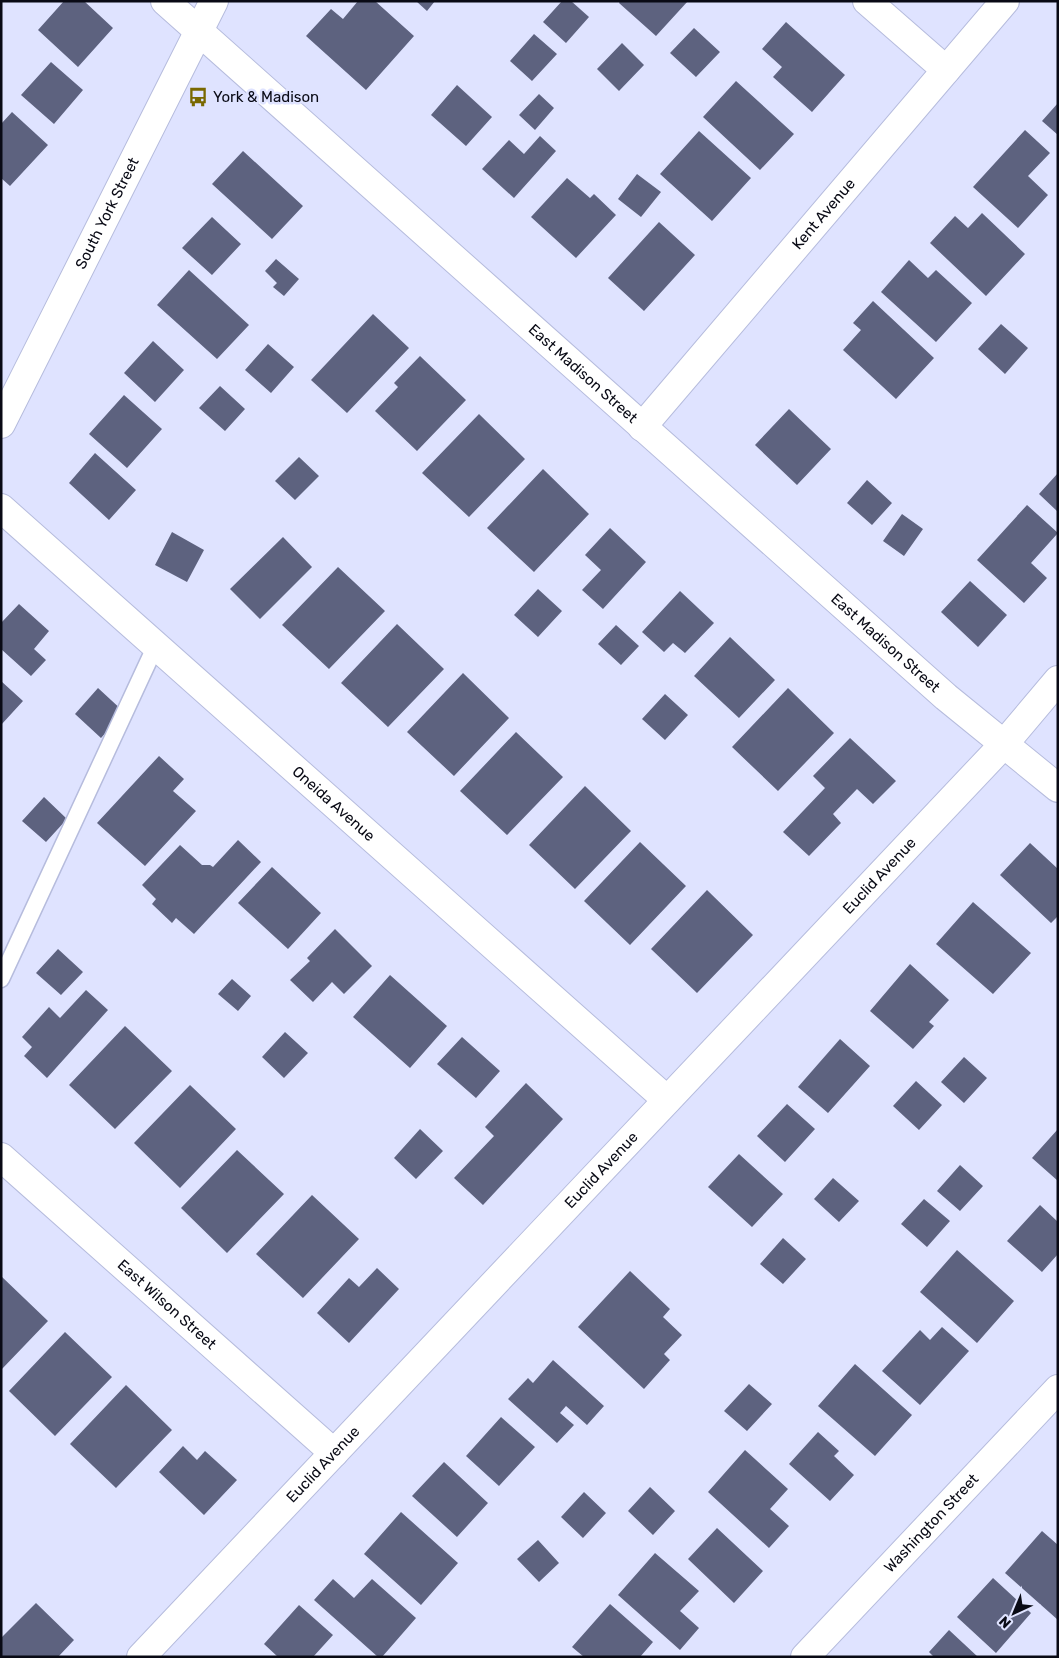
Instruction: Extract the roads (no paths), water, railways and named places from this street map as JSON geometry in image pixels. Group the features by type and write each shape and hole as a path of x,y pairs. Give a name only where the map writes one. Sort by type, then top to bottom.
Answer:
{"street":[{"name":"East Madison Street","path":"165,1 946,697 1058,788"},
{"name":"South York Street","path":"1,424 214,1"},
{"path":"867,1 946,70"},
{"name":"Kent Avenue","path":"642,427 1005,1"},
{"name":"Oneida Avenue","path":"1,508 667,1100"},
{"name":"Euclid Avenue","path":"141,1657 1004,744 1058,680"},
{"name":"East Wilson Street","path":"1,1157 334,1453"},
{"name":"Washington Street","path":"805,1657 1058,1389"}],"lane":[{"path":"1,979 156,646"}],"place":[{"name":"York & Madison","path":"198,97"}]}
